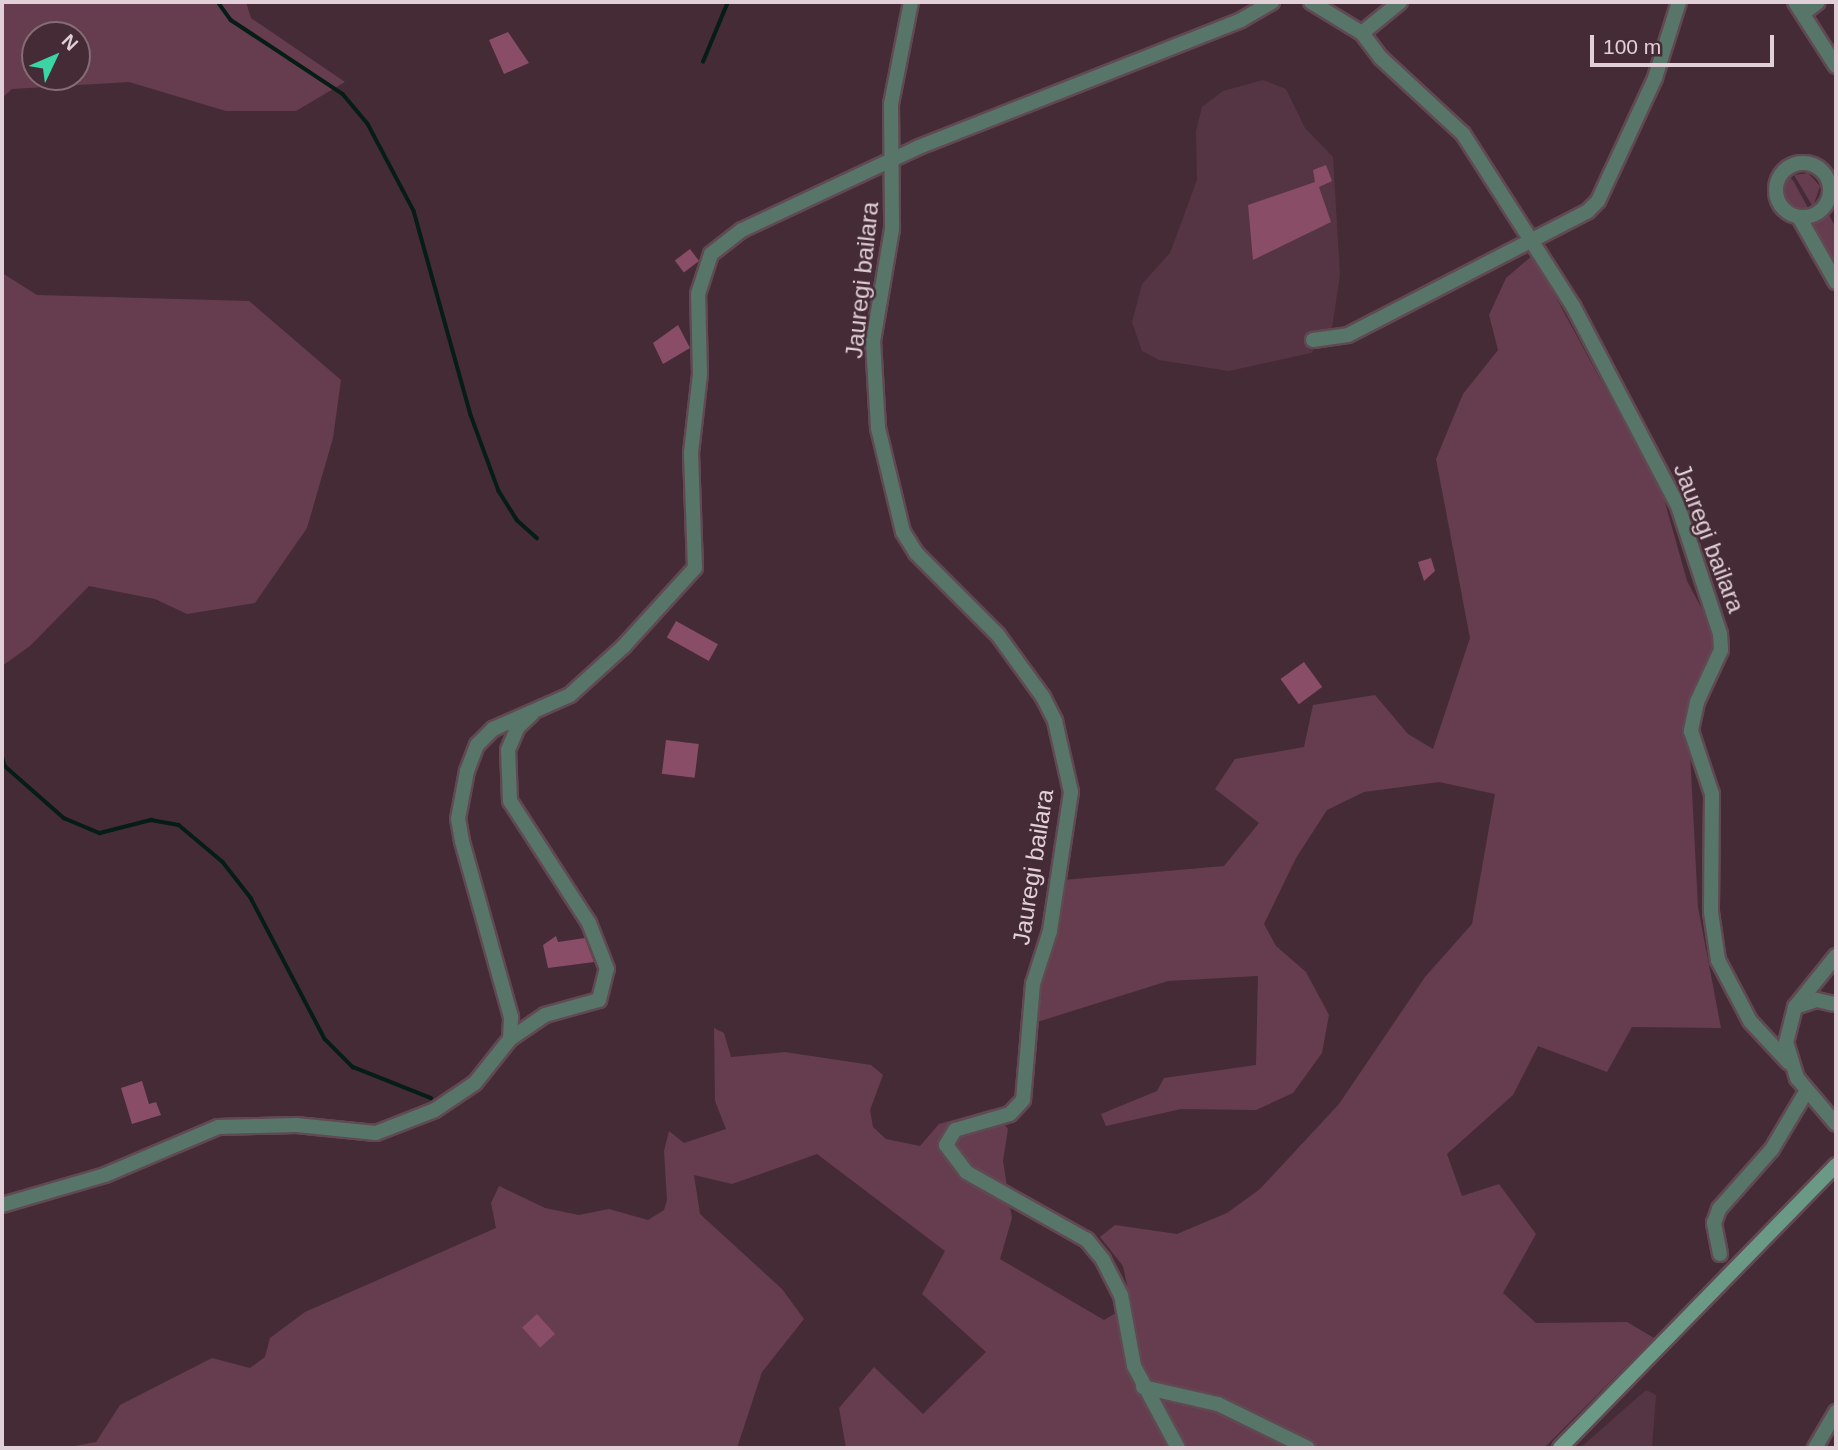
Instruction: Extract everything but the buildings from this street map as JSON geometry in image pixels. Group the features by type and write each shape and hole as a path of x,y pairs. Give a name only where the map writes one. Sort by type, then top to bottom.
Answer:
{"main road":[{"path":"1560,1448 1836,1164"}],"street":[{"name":"Jauregi bailara","path":"911,2 891,104 892,229 873,341 878,428 903,533 916,553 998,635 1043,697 1055,721 1071,792 1050,931 1033,984 1023,1101 1010,1114 955,1130 946,1145 965,1172 1087,1240 1103,1260 1121,1295 1134,1366 1178,1448"},
{"name":"Jauregi bailara","path":"510,1039 501,975 462,841 460,808 477,745 507,720 532,714 570,695 605,663 695,568 691,453 700,374 698,294 711,254 742,230 892,161 1241,20 1272,2"},
{"name":"Jauregi bailara","path":"1311,2 1362,33 1381,58 1463,134 1532,236 1672,493 1698,579 1712,604 1721,650 1697,702 1691,731 1712,794 1711,912 1718,960 1750,1021 1789,1063 1805,1092 1836,1125"},
{"path":"1362,33 1400,2"},
{"path":"1313,340 1348,335 1465,279 1532,236 1575,219 1598,201 1655,78 1679,2"},
{"path":"1818,2 1802,6 1836,66"},
{"path":"1836,217 1829,170 1800,162 1777,182 1778,202 1799,217 1836,282"},
{"path":"1799,217 1816,214 1832,188"},
{"path":"2,1205 105,1175 218,1126 296,1125 376,1133 394,1128 460,1094 510,1039 545,1015 599,1000 607,970 589,923 510,801 505,772 511,740 532,714"},
{"path":"1789,1063 1786,1042 1796,1007 1836,956"},
{"path":"1821,974 1835,1006"},
{"path":"1796,1007 1817,1000 1835,1006"},
{"path":"1720,1254 1714,1223 1718,1209 1772,1149 1805,1092"},
{"path":"1143,1387 1217,1404 1308,1448"},
{"path":"1815,1448 1836,1412"}],"shaded area":[{"path":"2,2 246,2 251,18 345,82 296,111 226,111 129,82 91,84 91,21 21,21 21,88 12,89 2,98"},
{"path":"1263,80 1286,89 1305,128 1333,157 1340,275 1332,328 1311,353 1229,371 1159,360 1142,351 1132,322 1142,284 1170,253 1197,180 1196,131 1202,107 1223,91"},
{"path":"1808,173 1820,186 1813,207 1794,175"},
{"path":"1790,177 1808,208 1793,208 1785,200 1783,186"},
{"path":"1829,215 1836,228 1836,276 1808,226"},
{"path":"1533,255 1663,495 1687,581 1711,626 1715,649 1689,733 1698,907 1721,1028 1632,1027 1607,1072 1538,1046 1513,1095 1447,1154 1462,1196 1499,1184 1536,1234 1503,1293 1536,1323 1627,1322 1654,1338 1544,1448 846,1448 839,1408 874,1367 923,1414 986,1352 922,1294 945,1251 817,1154 732,1184 694,1175 700,1214 782,1289 804,1319 762,1372 737,1448 64,1448 96,1442 120,1405 212,1358 250,1368 265,1357 270,1338 305,1312 496,1228 491,1203 499,1186 545,1208 579,1215 609,1209 648,1220 664,1210 667,1200 664,1151 669,1131 684,1143 726,1129 715,1101 714,1028 724,1033 731,1057 785,1052 871,1065 883,1075 870,1110 873,1127 886,1139 920,1146 939,1124 992,1109 1008,1129 1003,1161 1012,1218 1000,1259 1104,1320 1131,1304 1123,1266 1100,1237 1115,1225 1177,1234 1227,1213 1260,1189 1339,1104 1425,977 1472,924 1495,794 1439,782 1364,792 1327,810 1296,858 1264,924 1276,946 1306,972 1329,1015 1322,1053 1293,1093 1256,1110 1181,1109 1106,1126 1101,1114 1157,1091 1164,1078 1256,1065 1258,976 1168,981 1034,1023 1035,996 1057,938 1063,880 1224,866 1259,823 1215,789 1235,759 1304,747 1313,705 1375,695 1408,734 1433,749 1470,638 1436,459 1463,394 1498,350 1489,315 1506,278"},
{"path":"2,273 37,295 249,301 341,380 333,438 307,528 255,603 187,614 155,599 89,586 30,646 2,666"},
{"path":"1646,1390 1656,1395 1652,1448 1580,1448"}],"waterway":[{"path":"218,2 231,20 343,94 368,124 414,211 471,415 499,491 517,520 537,538"},
{"path":"703,62 728,2"},
{"path":"2,755 5,766 64,818 100,833 151,820 179,825 223,862 251,898 325,1039 353,1067 431,1098"}]}
